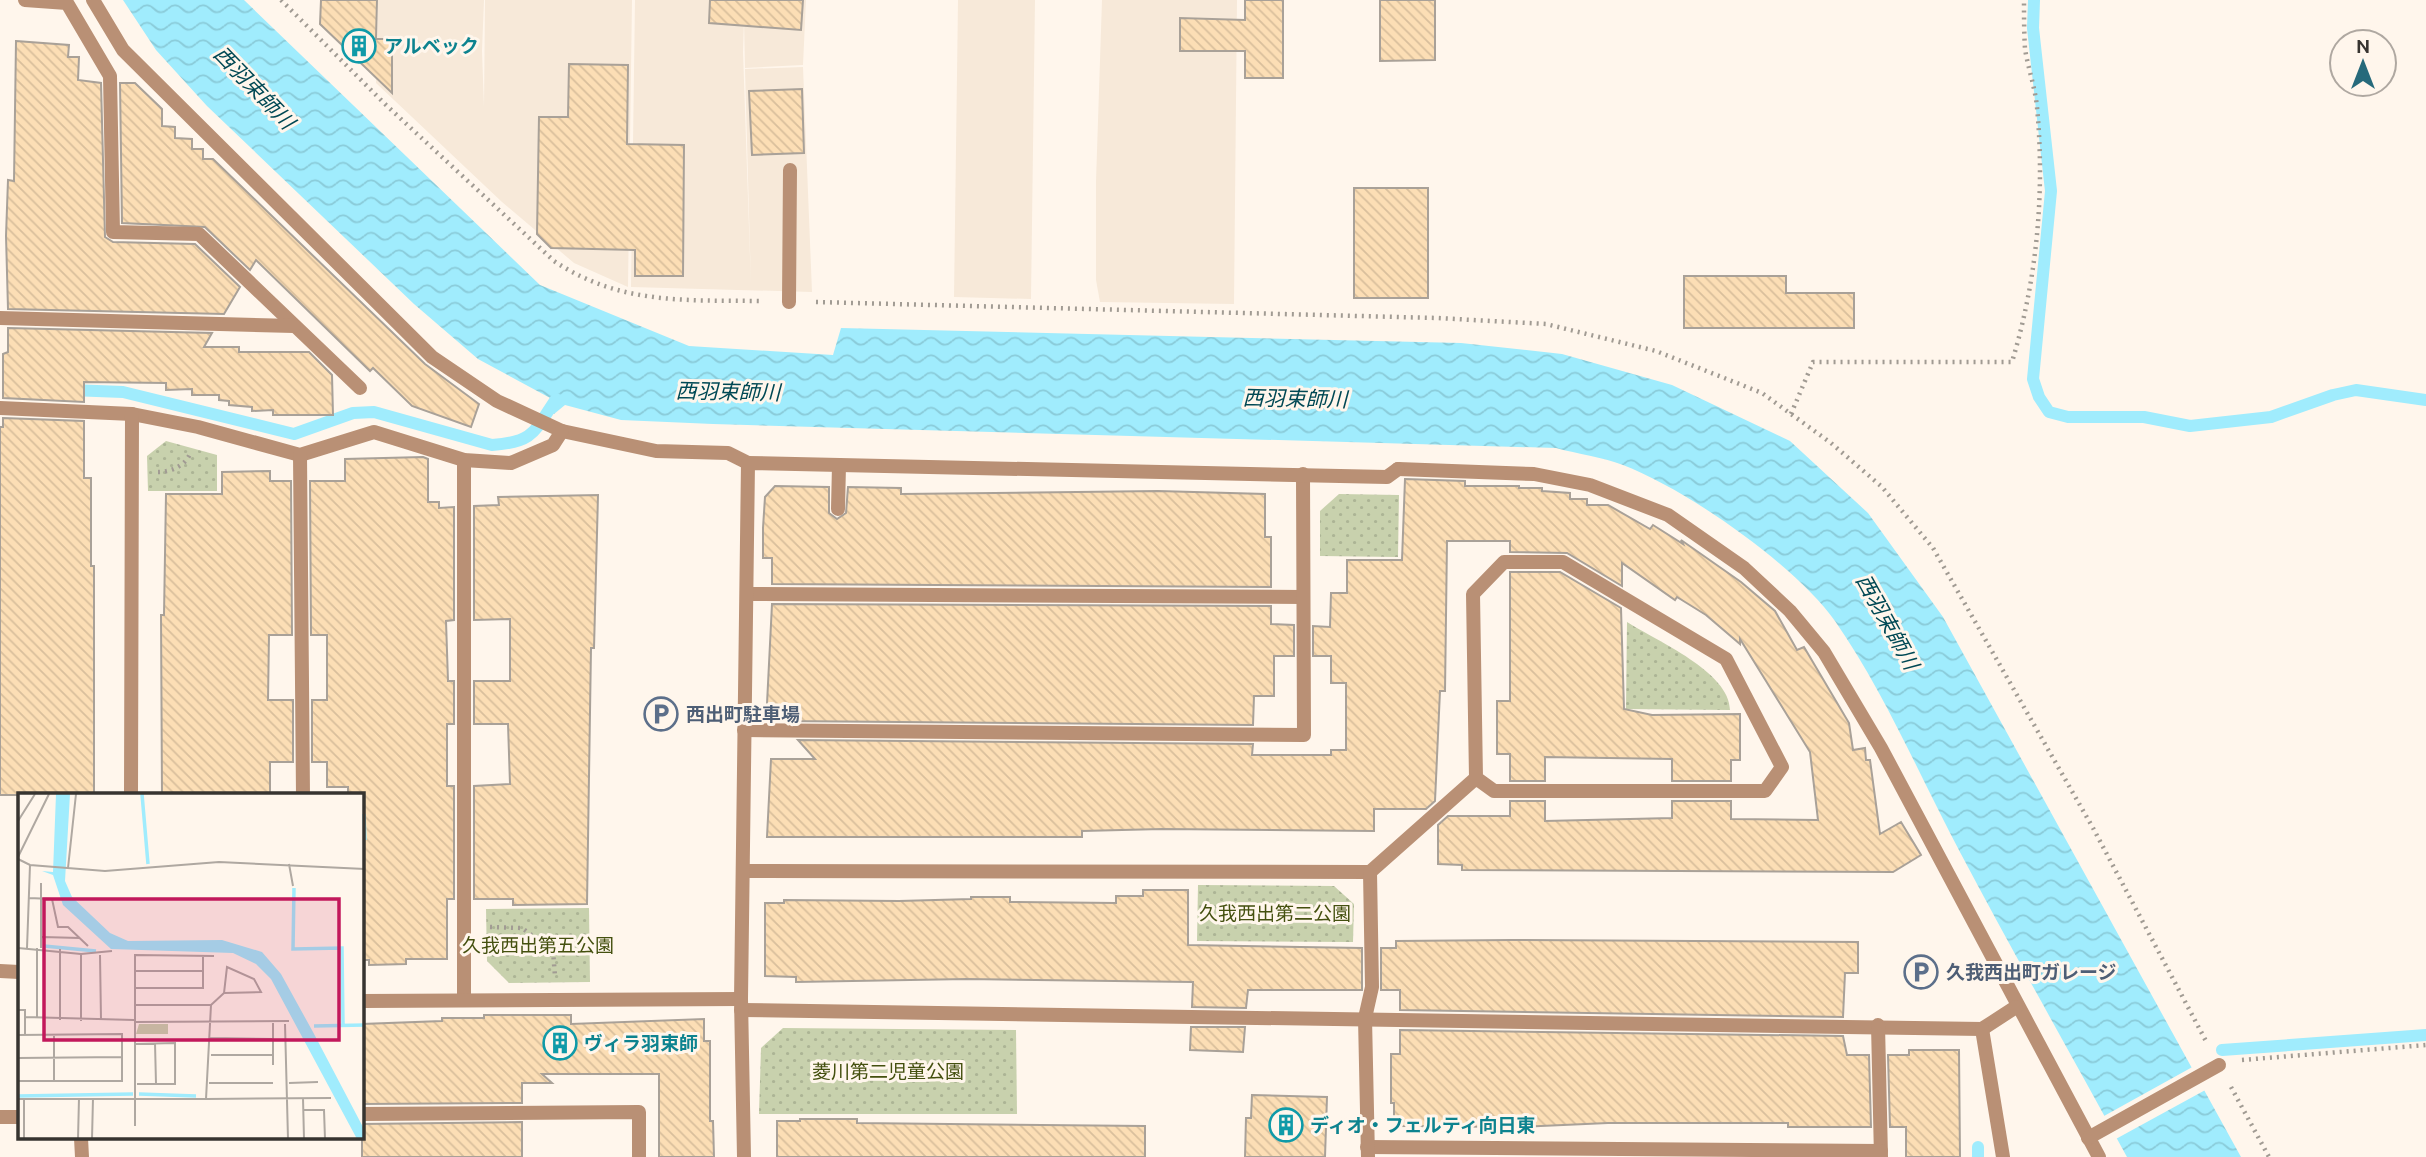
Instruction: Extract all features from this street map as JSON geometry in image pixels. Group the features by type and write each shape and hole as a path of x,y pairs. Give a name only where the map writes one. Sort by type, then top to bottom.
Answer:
{"street":[{"path":"25,0 67,3 110,76 113,232 199,233 360,388"},
{"path":"93,0 123,50 432,357 497,401 556,428 656,451 729,453 748,463 1387,477 1398,469 1534,474 1590,485 1668,515 1744,568 1790,611 1824,652 1881,748 2016,1007 2099,1157"},
{"path":"789,302 790,170"},
{"path":"0,318 294,326"},
{"path":"0,408 132,414 300,455 374,432 464,460 511,463 553,445 556,428"},
{"path":"131,793 132,414"},
{"path":"300,455 303,793"},
{"path":"464,460 464,1000"},
{"path":"744,1157 741,1004 748,463"},
{"path":"838,509 839,465"},
{"path":"744,730 1304,735 1303,474"},
{"path":"744,871 1370,872 1476,778 1473,594 1504,562 1563,562 1726,659 1782,767 1765,791 1494,791 1476,778"},
{"path":"747,594 1303,597"},
{"path":"1370,872 1372,987 1365,1017 1367,1152 1881,1154 1878,1025"},
{"path":"0,971 18,972"},
{"path":"364,1002 556,998 1982,1029 2016,1007"},
{"path":"1982,1029 2003,1157"},
{"path":"2088,1138 2219,1065"},
{"path":"364,1114 639,1112 639,1157"},
{"path":"0,1117 18,1117"}],"path":[{"path":"1791,414 1813,362 2012,362 2029,308 2040,209 2041,160 2037,103 2025,49 2024,0"},
{"path":"132,472 170,472 189,458 198,428"},
{"path":"464,926 522,928 553,951 556,998"},
{"path":"2219,1065 2250,1059 2426,1045"}],"shaded area":[{"path":"378,0 484,0 484,107 485,0 632,0 628,287 574,263 502,202 376,83"},
{"path":"635,0 806,0 803,65 745,68 744,18 743,52 751,286 745,69 803,67 812,292 631,287"},
{"path":"958,0 1035,0 1031,299 954,297"},
{"path":"1102,0 1237,0 1234,304 1100,302 1096,280 1096,181"}],"green space":[{"path":"166,441 217,455 217,491 148,491 147,456"},
{"path":"1339,494 1399,495 1398,557 1320,556 1320,511"},
{"path":"1627,622 1705,670 1727,696 1730,710 1626,709"},
{"name":"久我西出第二公園","path":"1198,885 1334,886 1354,904 1353,942 1197,941"},
{"name":"久我西出第五公園","path":"589,908 590,982 509,983 487,961 486,909"},
{"name":"菱川第二児童公園","path":"783,1028 1016,1030 1017,1114 759,1114 761,1048"}],"water":[{"name":"西羽束師川","path":"123,0 244,0 540,285 689,346 833,355 841,328 1461,343 1562,354 1672,385 1790,441 1868,513 1943,617 2241,1157 2127,1157 1981,892 1886,706 1835,621 1817,599 1767,554 1738,531 1678,492 1623,465 1556,448 713,424 621,420 565,405 554,414 546,410 552,399 478,359 414,304 207,106 156,50"}],"pier":[{"path":"2196,1065 2209,1088 2114,1140 2100,1114 2104,1116"}],"building":[{"name":"アルベック","path":"321,0 377,0 376,39 392,39 392,93 320,24"},
{"path":"710,0 803,0 801,30 709,23"},
{"path":"1245,0 1283,0 1283,78 1245,78 1245,51 1180,51 1180,18 1245,20"},
{"path":"1380,0 1435,0 1435,60 1380,61"},
{"path":"16,41 69,45 68,57 79,57 78,80 101,83 105,237 113,242 195,244 240,287 224,314 8,309 6,236 8,180 14,181"},
{"path":"569,64 628,65 627,144 684,145 683,276 635,276 635,250 551,248 537,234 539,117 568,117"},
{"path":"120,83 135,83 162,109 162,126 175,127 175,138 192,139 192,149 203,149 203,159 213,159 425,364 479,404 471,427 412,406 373,368 370,371 256,260 250,270 205,227 122,223"},
{"path":"802,89 804,153 752,155 749,91"},
{"path":"1354,188 1428,188 1428,298 1354,298"},
{"path":"1684,276 1786,276 1786,293 1854,293 1854,328 1684,328"},
{"path":"8,328 212,333 204,347 239,347 239,352 309,352 332,375 333,415 273,415 273,410 252,411 252,407 229,405 229,401 219,400 219,395 192,395 192,389 166,390 166,383 84,382 84,402 3,398 3,354 8,352"},
{"path":"3,418 84,421 84,478 91,478 91,566 94,566 94,793 0,795 0,427 3,427"},
{"path":"345,459 428,459 428,502 439,502 439,508 454,507 454,620 446,621 448,681 454,681 454,724 447,724 447,786 454,786 454,899 447,899 447,959 406,959 406,964 369,965 369,960 364,960 364,793 348,793 348,787 327,787 327,762 312,762 312,700 327,700 327,635 311,635 310,481 345,481"},
{"path":"270,471 270,481 291,481 292,635 269,635 268,700 293,700 293,762 270,762 270,793 162,793 161,615 164,615 166,494 222,494 222,472"},
{"path":"1405,479 1465,481 1465,486 1519,486 1570,493 1570,499 1587,499 1587,505 1608,505 1650,529 1653,525 1683,544 1681,540 1741,582 1775,611 1797,650 1804,647 1849,723 1853,750 1865,748 1866,760 1870,760 1880,834 1901,822 1921,855 1893,872 1462,870 1462,865 1438,864 1438,825 1448,816 1510,816 1510,801 1545,801 1545,821 1672,818 1672,801 1731,801 1731,819 1818,820 1810,752 1740,639 1740,644 1706,615 1677,597 1675,600 1622,563 1622,586 1567,553 1510,552 1510,541 1447,541 1445,691 1440,691 1435,801 1426,809 1374,809 1374,831 1162,829 1082,831 1082,837 767,837 771,759 815,759 798,740 1253,744 1252,755 1331,755 1331,750 1346,750 1346,683 1331,683 1331,656 1313,656 1313,626 1330,627 1331,593 1347,593 1347,560 1402,560"},
{"path":"775,486 829,487 829,513 837,519 846,513 848,487 901,488 901,494 1158,491 1265,494 1265,537 1271,537 1271,587 772,584 772,558 763,558 763,528 765,497"},
{"path":"598,495 594,648 591,648 587,904 513,905 513,899 474,899 474,786 510,784 508,724 474,724 474,681 510,681 510,619 474,620 474,506 499,505 498,497"},
{"path":"1510,572 1560,572 1621,608 1624,709 1652,715 1740,714 1740,760 1731,760 1731,781 1672,781 1672,759 1545,757 1545,781 1510,781 1510,754 1497,754 1497,701 1510,701"},
{"path":"772,604 1271,606 1271,624 1294,625 1294,656 1274,656 1274,696 1254,696 1253,725 782,721 767,704"},
{"path":"1143,890 1188,890 1188,945 1362,948 1362,990 1248,990 1246,1008 1192,1007 1193,982 967,979 796,982 796,977 765,976 765,903 784,903 784,900 899,901 1010,897 1010,902 1116,903 1116,896 1143,896"},
{"path":"1396,941 1858,942 1858,973 1845,973 1843,1017 1400,1010 1400,990 1381,990 1381,948 1396,948"},
{"path":"484,1015 571,1015 571,1024 704,1019 704,1041 710,1041 710,1121 713,1121 714,1157 659,1157 659,1074 542,1074 552,1083 522,1083 522,1103 364,1104 364,1024 484,1018"},
{"path":"1191,1027 1245,1027 1243,1052 1190,1050"},
{"path":"1400,1030 1843,1036 1847,1055 1869,1055 1871,1127 1788,1127 1788,1123 1399,1126 1399,1119 1394,1119 1394,1103 1391,1103 1391,1054 1400,1054"},
{"path":"1909,1050 1959,1050 1960,1157 1906,1157 1906,1127 1890,1127 1888,1055 1909,1055"},
{"name":"ディオ・フェルティ向日東","path":"1252,1095 1327,1097 1325,1157 1245,1157 1246,1118 1251,1118"},
{"path":"857,1119 857,1123 1145,1126 1145,1157 777,1157 777,1121"},
{"path":"522,1122 522,1157 362,1157 364,1124"}],"waterway":[{"path":"2034,0 2033,28 2051,191 2033,379 2039,397 2049,412 2068,417 2144,417 2190,426 2271,417 2333,395 2356,390 2426,400"},
{"path":"70,390 123,392 294,434 353,413 374,412 492,445 517,441 532,433 556,399"},
{"path":"2222,1050 2426,1035"},
{"path":"1978,1147 1978,1157"}],"place":[{"name":"アルベック","path":"359,46"},
{"name":"西出町駐車場","path":"661,714"},
{"name":"久我西出町ガレージ","path":"1921,972"},
{"name":"ヴィラ羽束師","path":"560,1043"},
{"name":"ディオ・フェルティ向日東","path":"1286,1125"}]}
